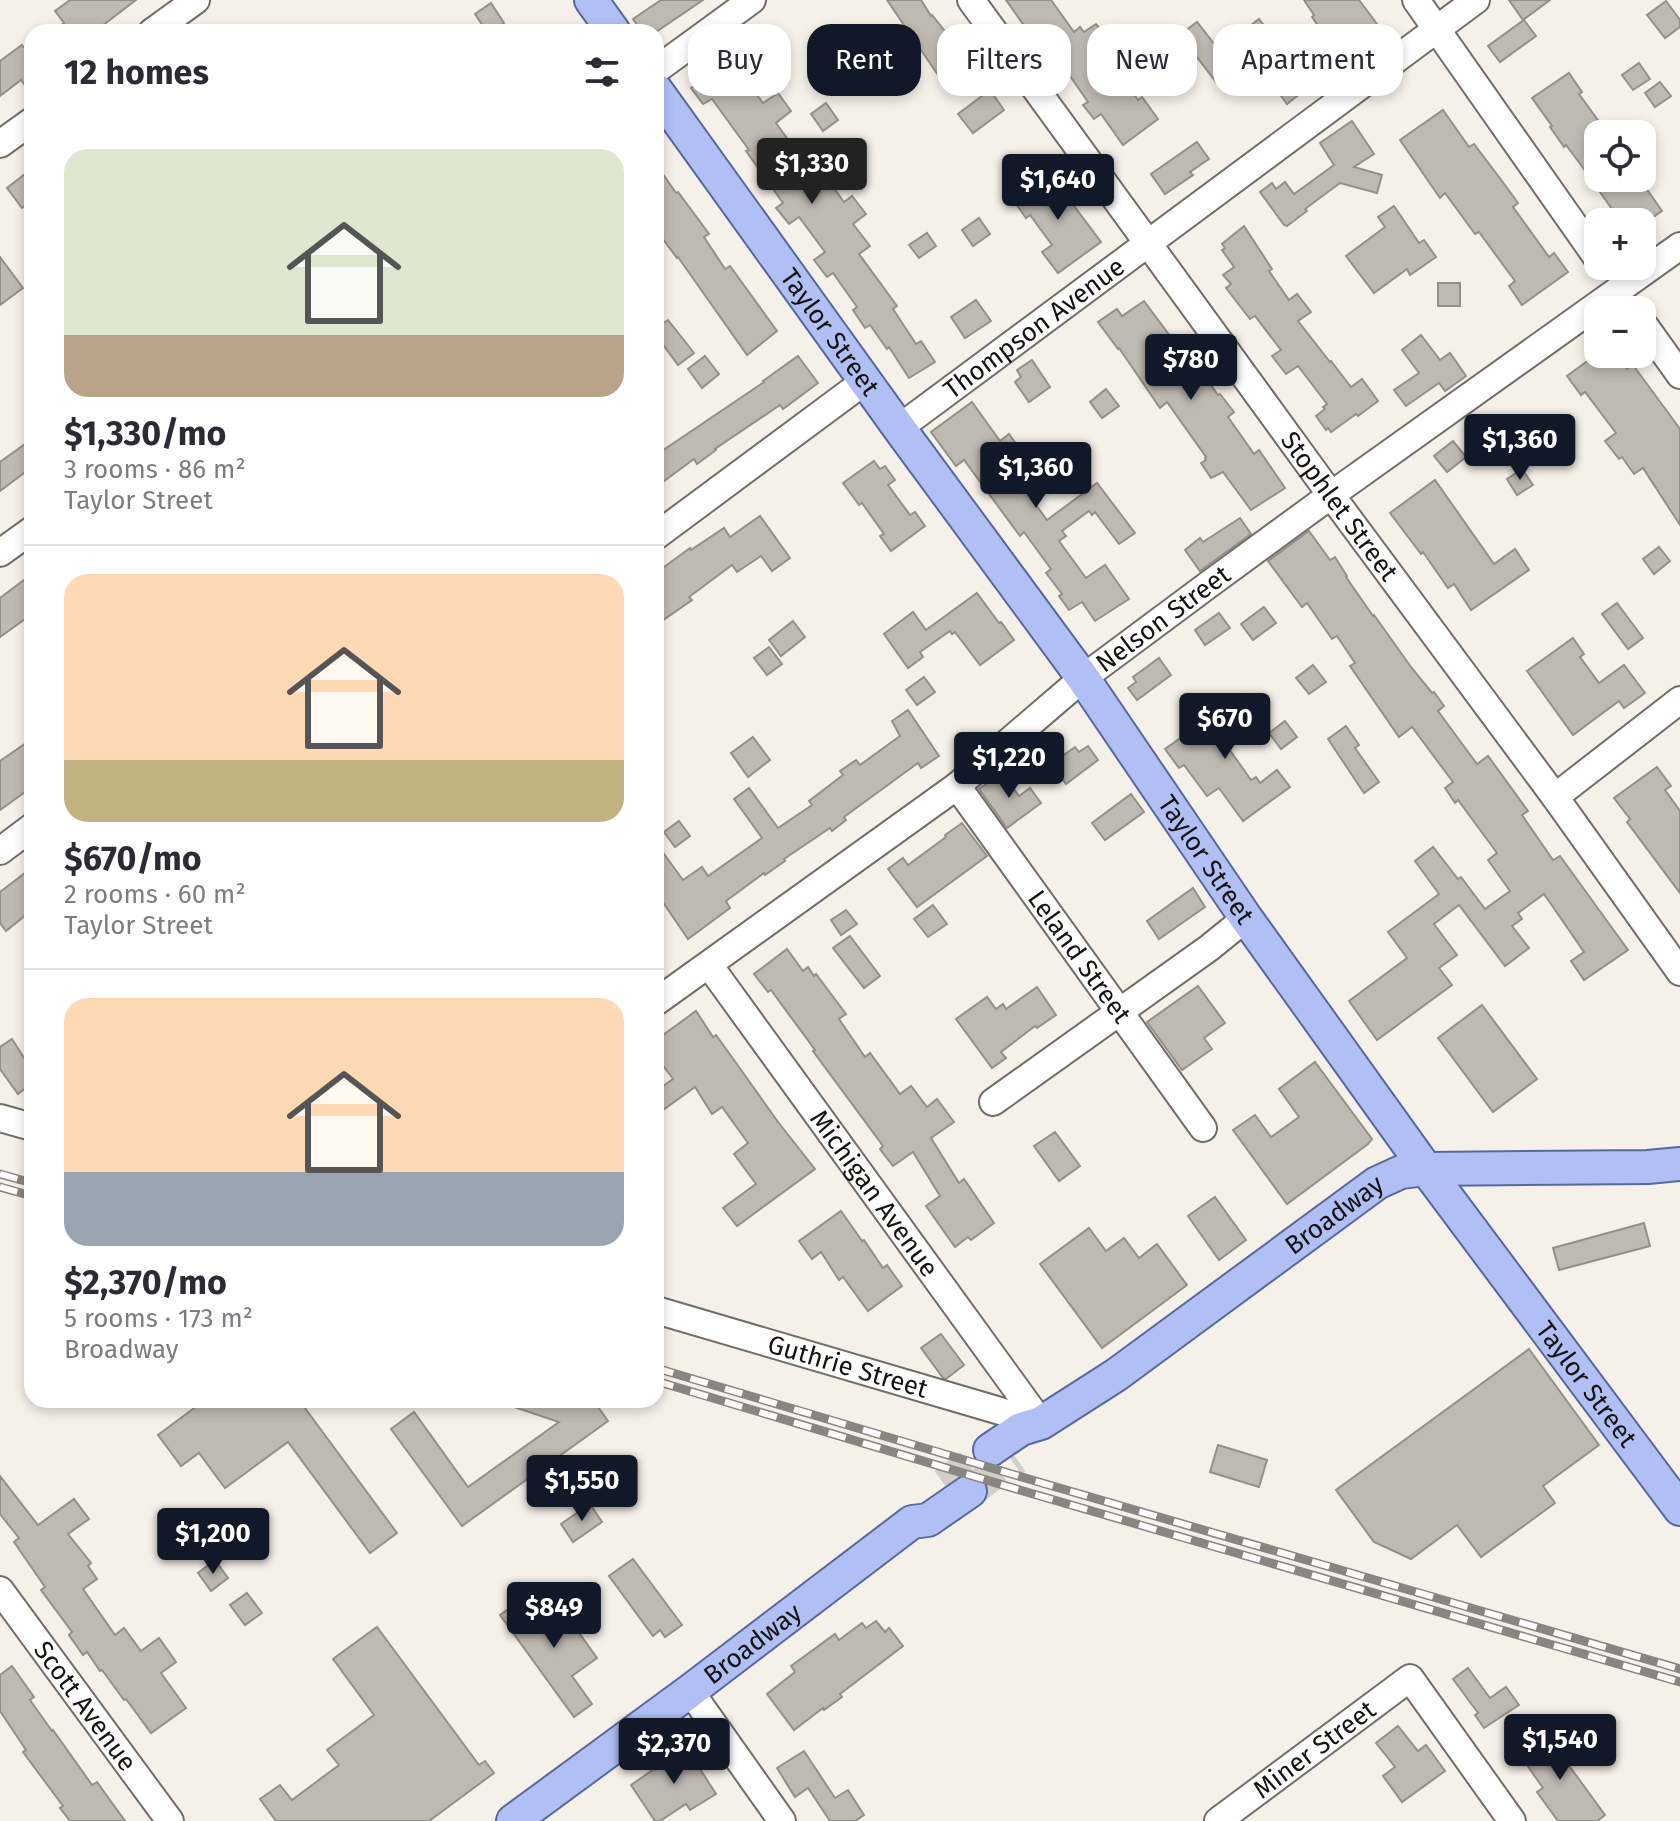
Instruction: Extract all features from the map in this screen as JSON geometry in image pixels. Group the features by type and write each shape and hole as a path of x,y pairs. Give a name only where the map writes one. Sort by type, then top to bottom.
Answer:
{"main road":[{"path":"591,0 608,24"},
{"name":"Taylor Street","path":"664,101 1083,678 1246,918 1426,1169 1680,1509"},
{"name":"Broadway","path":"1003,1454 1030,1447 1040,1432 1041,1423 1116,1375 1377,1183 1401,1172 1680,1164"},
{"name":"Broadway","path":"513,1821 912,1522 928,1520 957,1487"}],"street":[{"path":"163,24 196,0"},
{"path":"664,64 752,0"},
{"name":"Stophlet Street","path":"971,0 1680,972"},
{"path":"1416,0 1584,239"},
{"name":"Thompson Avenue","path":"899,428 1476,0"},
{"path":"0,144 24,127"},
{"name":"Nelson Street","path":"1631,296 1680,246"},
{"name":"Nelson Street","path":"664,996 957,786 1083,678 1331,495 1584,328"},
{"path":"1656,342 1680,375"},
{"path":"664,530 865,381"},
{"path":"0,553 24,536"},
{"path":"1555,797 1680,700"},
{"name":"Leland Street","path":"957,786 1203,1128"},
{"path":"0,851 24,833"},
{"path":"993,1102 1209,948 1246,918"},
{"name":"Michigan Avenue","path":"709,965 1041,1423"},
{"path":"0,1118 24,1125"},
{"name":"Guthrie Street","path":"664,1312 1041,1423"},
{"name":"Scott Avenue","path":"0,1590 170,1821"},
{"name":"Miner Street","path":"1218,1821 1410,1678 1512,1821"},
{"path":"690,1691 782,1821"}],"building":[{"path":"70,0 136,0 104,24 63,24 55,11"},
{"path":"661,0 703,0 664,27 664,24 636,24 633,19"},
{"path":"887,0 921,0 939,24 937,74 921,50 921,24 903,24"},
{"path":"1006,0 1051,0 1068,24 1023,24"},
{"path":"1304,0 1359,0 1377,24 1317,24 1312,17 1314,15"},
{"path":"1509,0 1550,0 1523,20"},
{"path":"1666,1 1680,20 1680,27 1665,38 1647,15"},
{"path":"491,3 504,23 482,24 475,14"},
{"path":"1524,20 1536,36 1500,62 1488,46"},
{"path":"1197,22 1213,42 1213,78 1197,57 1197,24 1194,24"},
{"path":"1080,27 1084,32 1087,30 1087,96 1135,96 1138,100 1142,97 1158,119 1123,145 1101,114 1094,119 1083,105 1088,102 1071,78 1071,28 1074,32"},
{"path":"22,45 24,48 24,84 21,80 0,96 0,61"},
{"path":"1639,63 1650,79 1633,90 1622,75"},
{"path":"1569,73 1582,92 1579,94 1598,120 1584,120 1584,170 1566,145 1564,147 1532,98"},
{"path":"1660,82 1671,96 1655,107 1645,93"},
{"path":"697,96 758,96 763,103 774,96 780,96 791,111 776,123 816,178 823,173 844,202 852,196 866,214 853,224 870,246 859,254 897,306 893,309 916,344 921,341 935,362 909,378 870,325 865,328 853,310 857,307 833,273 827,277 814,260 825,252 799,217 789,224 776,208 783,203 712,99 703,104"},
{"path":"982,96 994,96 1004,110 973,133 958,114"},
{"path":"1281,96 1297,96 1287,104"},
{"path":"826,103 838,120 823,131 811,114"},
{"path":"1443,110 1469,147 1474,144 1518,203 1513,207 1549,257 1554,253 1568,272 1522,305 1509,286 1515,281 1479,232 1475,234 1445,193 1440,198 1400,140"},
{"path":"1352,121 1374,154 1354,167 1382,175 1377,193 1340,183 1287,226 1284,225 1260,192 1272,183 1276,189 1285,182 1294,194 1334,165 1320,143"},
{"path":"1197,142 1209,159 1190,172 1193,175 1165,194 1151,174"},
{"path":"1055,171 1067,188 1063,191 1101,242 1058,273 1042,252 1052,245 1030,215 1026,218 1014,201"},
{"path":"24,175 24,207 22,208 7,188"},
{"path":"664,176 709,234 704,237 725,269 730,266 777,331 747,355 664,241"},
{"path":"1600,192 1649,192 1662,211 1656,215 1656,208 1611,208"},
{"path":"1394,206 1419,243 1424,240 1436,257 1410,275 1407,269 1374,293 1346,256 1385,227 1378,217"},
{"path":"979,218 990,234 973,246 962,230"},
{"path":"1244,226 1289,300 1297,294 1311,312 1298,321 1351,387 1362,379 1378,401 1331,432 1316,416 1327,404 1298,366 1286,374 1272,356 1281,350 1255,316 1250,319 1226,288 1231,284 1223,275 1234,267 1222,250 1225,248 1222,244"},
{"path":"927,233 936,246 919,258 909,245"},
{"path":"0,257 23,288 0,305"},
{"path":"1438,283 1460,283 1460,306 1438,306"},
{"path":"976,300 991,321 965,338 951,317"},
{"path":"1144,301 1188,360 1191,357 1234,412 1228,417 1254,454 1259,450 1285,488 1251,510 1223,472 1211,478 1201,463 1206,457 1167,402 1160,408 1098,322 1117,309 1122,316"},
{"path":"668,320 694,353 678,365 664,346 664,323"},
{"path":"1421,335 1440,360 1450,353 1466,376 1445,391 1439,383 1406,406 1394,390 1419,373 1402,350"},
{"path":"705,356 719,374 702,388 688,369"},
{"path":"798,356 818,383 783,409 780,405 697,464 694,459 664,481 664,450"},
{"path":"1032,360 1050,387 1029,402 1015,382 1021,377 1017,370"},
{"path":"1584,364 1584,368 1635,368 1680,429 1680,525 1643,468 1634,474 1605,441 1616,433 1585,392 1581,395 1567,376"},
{"path":"1106,389 1119,406 1102,418 1090,402"},
{"path":"972,402 1000,441 1009,434 1024,455 1008,467 1047,520 1097,483 1135,533 1119,544 1095,512 1092,515 1089,511 1062,531 1066,536 1059,541 1086,578 1105,565 1129,599 1095,621 1082,602 1069,610 1059,596 1062,594 1046,573 1051,569 1024,532 1020,536 964,460 956,466 931,432"},
{"path":"1453,441 1466,457 1447,472 1434,456"},
{"path":"24,445 24,473 0,491 0,462"},
{"path":"874,461 880,469 885,466 895,480 888,485 910,515 915,512 925,526 891,551 880,536 884,534 843,483"},
{"path":"1522,469 1533,485 1517,495 1507,479"},
{"path":"1435,480 1494,564 1515,549 1529,570 1471,610 1454,584 1448,588 1390,513"},
{"path":"760,516 790,558 772,571 761,556 737,572 732,565 664,619 664,567 724,528 730,537"},
{"path":"1240,518 1251,534 1200,571 1185,550 1200,538 1203,542"},
{"path":"1309,531 1330,560 1335,557 1373,616 1434,692 1444,706 1438,711 1477,764 1488,756 1528,811 1522,815 1553,860 1560,856 1628,950 1584,980 1571,961 1584,952 1544,894 1518,913 1522,919 1512,926 1529,948 1505,966 1459,905 1434,924 1457,955 1439,968 1452,985 1377,1040 1349,1001 1407,958 1388,932 1439,894 1415,861 1433,847 1485,909 1510,891 1488,860 1497,853 1458,800 1455,803 1445,788 1453,782 1412,727 1399,737 1350,666 1355,663 1337,636 1332,639 1307,603 1302,607 1268,561"},
{"path":"1659,547 1670,561 1654,574 1643,559"},
{"path":"24,580 24,620 0,637 0,598"},
{"path":"977,593 1014,640 980,665 955,632 952,634 950,631 920,652 923,657 908,668 884,634 913,612 926,630"},
{"path":"1617,603 1643,638 1628,649 1602,614"},
{"path":"1264,607 1276,623 1253,640 1241,624"},
{"path":"1219,613 1230,628 1205,645 1195,630"},
{"path":"793,621 805,637 781,656 769,640"},
{"path":"1573,638 1584,654 1580,657 1599,683 1624,665 1645,693 1624,708 1619,701 1573,735 1527,671"},
{"path":"769,647 782,664 767,675 754,658"},
{"path":"1159,658 1171,675 1137,700 1128,688 1136,682 1133,677"},
{"path":"1313,665 1326,682 1309,694 1296,678"},
{"path":"924,677 935,692 917,705 906,690"},
{"path":"1243,694 1257,714 1222,739 1251,780 1256,777 1260,783 1277,770 1290,787 1243,821 1219,788 1207,796 1184,765 1179,768 1165,749"},
{"path":"908,710 939,756 921,768 918,763 844,817 846,820 832,831 830,828 764,873 726,901 730,908 688,939 664,904 664,854 683,880 702,867 708,876 762,838 734,799 749,788 778,828 812,805 809,801 843,775 840,771 856,760 860,765 900,736 892,721"},
{"path":"1285,721 1297,737 1281,749 1269,733"},
{"path":"1346,726 1359,745 1355,748 1379,782 1364,793 1328,739"},
{"path":"753,737 770,760 748,777 731,753"},
{"path":"24,744 24,793 0,810 0,761"},
{"path":"1088,746 1098,760 1066,784 1051,764 1075,747 1079,752"},
{"path":"1657,767 1671,786 1665,790 1680,811 1680,893 1627,822 1630,819 1614,798"},
{"path":"1002,773 1019,796 1030,788 1041,803 1007,828 979,789"},
{"path":"1131,794 1144,812 1105,840 1092,823"},
{"path":"679,821 690,836 675,847 664,832"},
{"path":"962,823 987,856 917,907 888,869 903,858 908,865"},
{"path":"24,874 24,916 6,931 0,923 0,892"},
{"path":"1193,888 1205,907 1159,939 1147,921"},
{"path":"933,905 947,924 928,937 914,919"},
{"path":"846,910 857,924 841,935 831,920"},
{"path":"850,936 880,976 864,988 833,948"},
{"path":"787,949 803,971 808,967 814,976 816,974 846,1014 839,1019 865,1057 870,1053 900,1094 911,1086 927,1107 937,1099 954,1122 931,1138 959,1183 964,1179 994,1223 971,1240 968,1237 955,1247 926,1206 940,1196 913,1152 893,1166 880,1149 883,1146 815,1050 771,990 768,992 754,974"},
{"path":"1198,986 1225,1023 1204,1038 1212,1049 1182,1070 1147,1022"},
{"path":"1037,987 1056,1015 1037,1028 1035,1026 1001,1052 1006,1058 992,1068 956,1019 987,997 996,1009 1003,1004 1006,1009"},
{"path":"1482,1005 1537,1079 1493,1112 1438,1038"},
{"path":"696,1011 815,1169 737,1226 723,1208 756,1184 734,1154 748,1143 722,1107 712,1114 695,1087 664,1109 664,1085 673,1079 664,1067 664,1034"},
{"path":"12,1039 24,1058 24,1089 18,1094 0,1069 0,1047"},
{"path":"1315,1062 1372,1139 1287,1204 1233,1130 1255,1115 1271,1137 1299,1117 1279,1089"},
{"path":"1055,1132 1080,1166 1059,1181 1034,1146"},
{"path":"1215,1197 1246,1240 1219,1260 1188,1216"},
{"path":"841,1211 883,1268 887,1265 902,1286 868,1311 843,1277 839,1280 821,1252 812,1259 799,1241"},
{"path":"1644,1223 1650,1246 1559,1270 1553,1248"},
{"path":"1089,1228 1106,1251 1124,1238 1139,1258 1157,1244 1187,1285 1102,1348 1040,1264"},
{"path":"941,1334 964,1365 946,1379 921,1348"},
{"path":"1529,1349 1599,1445 1543,1486 1555,1503 1481,1557 1457,1525 1411,1559 1374,1542 1336,1490"},
{"path":"194,1408 305,1408 397,1533 370,1553 288,1442 225,1488 199,1453 181,1466 158,1435"},
{"path":"517,1408 599,1408 608,1421 462,1526 391,1429 414,1412 468,1487 559,1422"},
{"path":"1218,1445 1267,1460 1259,1487 1210,1472"},
{"path":"0,1476 38,1525 74,1499 89,1519 68,1534 91,1563 88,1566 97,1579 83,1589 115,1635 124,1628 141,1651 159,1638 176,1662 161,1673 186,1708 151,1733 87,1652 83,1655 69,1635 72,1632 41,1590 45,1587 14,1542 19,1538 0,1514"},
{"path":"590,1504 602,1522 573,1542 561,1524"},
{"path":"633,1559 682,1625 665,1637 660,1630 653,1636 609,1576"},
{"path":"215,1560 228,1578 211,1591 198,1573"},
{"path":"247,1593 262,1613 245,1625 230,1605"},
{"path":"555,1599 597,1658 572,1676 592,1704 574,1717 500,1615 518,1602 530,1618"},
{"path":"876,1621 885,1632 889,1628 903,1646 840,1694 842,1697 794,1730 767,1694 795,1672 791,1666 835,1634 839,1640 862,1623 866,1628"},
{"path":"377,1627 479,1765 485,1761 494,1773 429,1821 276,1821 260,1799 280,1785 292,1800 339,1765 327,1750 374,1715 333,1659"},
{"path":"12,1666 34,1697 30,1700 52,1731 92,1785 97,1782 125,1821 70,1821 60,1808 63,1806 23,1752 26,1750 0,1711 0,1675"},
{"path":"1468,1668 1490,1698 1506,1687 1519,1705 1484,1728 1475,1715 1478,1713 1453,1679"},
{"path":"1398,1726 1418,1751 1426,1745 1445,1771 1402,1802 1383,1776 1395,1767 1376,1743"},
{"path":"1553,1730 1569,1751 1562,1756 1605,1815 1597,1821 1558,1821 1537,1792 1543,1788 1520,1755"},
{"path":"686,1747 716,1794 690,1810 686,1804 660,1821 655,1821 631,1785"},
{"path":"804,1751 835,1798 848,1790 864,1815 855,1821 830,1821 808,1788 795,1797 777,1768"}],"tunnel":[{"path":"944,1484 990,1450"},
{"path":"973,1489 1016,1458"}],"railway":[{"path":"0,1174 24,1181"},
{"path":"0,1187 24,1194"},
{"path":"664,1370 1680,1669"},
{"path":"664,1383 1680,1682"}]}
